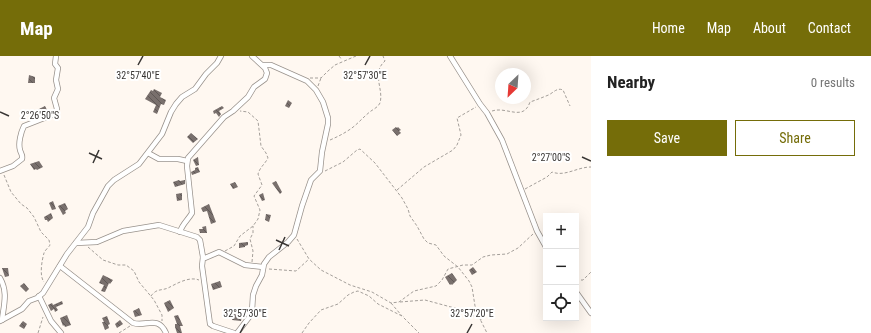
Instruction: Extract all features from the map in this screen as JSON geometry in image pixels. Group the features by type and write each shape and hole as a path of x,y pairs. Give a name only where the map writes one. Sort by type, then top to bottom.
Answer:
{"street":[{"path":"1,171 18,164 23,158 20,148 24,126 52,115 56,111 57,108 54,98 58,89 56,80 58,68 55,64 56,56"},
{"path":"1,320 22,308 32,299 40,296 60,266 79,244 88,227 93,213 108,186 114,180 139,164 162,134 176,104 182,97 195,89 221,56"},
{"path":"180,232 181,227 192,213 187,161 224,117 241,104 254,87 265,80 267,71 263,65 252,56"},
{"path":"450,56 487,113 502,140 537,231 543,242"},
{"path":"237,333 252,311 256,286 262,276 263,267 269,257 288,242 294,235 310,184 315,175 320,171 328,118 323,102 316,90 308,81 271,65 263,65"},
{"path":"148,153 159,159 178,159 187,161"},
{"path":"79,244 101,241 119,232 148,226 164,226 192,235 200,240 210,324 234,333"},
{"path":"203,257 207,258 216,253 221,253 245,265 263,267"},
{"path":"60,266 128,320 136,324 154,322 161,325 166,333"},
{"path":"0,278 6,294 1,320"},
{"path":"40,296 46,313 60,333"},
{"path":"579,296 591,313"}],"path":[{"path":"339,56 343,61"},
{"path":"316,90 321,78 329,69 356,56"},
{"path":"324,143 351,129 363,117 378,106 380,98 378,80 380,66 385,61 382,56"},
{"path":"308,81 311,78 321,78"},
{"path":"487,113 498,109 514,113 526,110 530,102 548,96 552,92 559,89 562,89 566,94 570,106"},
{"path":"396,191 424,167 454,150 461,135 457,118 480,104"},
{"path":"221,253 234,246 240,236 253,226 260,214 254,196 262,185 258,174 268,156 262,146 258,121 248,112 233,111"},
{"path":"315,175 338,165 360,149 375,163 396,191 408,209 410,216 424,239 428,243 436,245 445,257 458,267 469,281 472,287 475,306 487,333"},
{"path":"521,191 547,177 552,172 560,174 584,167 591,167"},
{"path":"1,171 11,192 21,204 27,208 34,217 41,232 50,242 49,247 44,253 41,273 42,279 47,285"},
{"path":"251,265 253,251 250,239 253,233 253,226"},
{"path":"399,302 414,291 436,286 442,280 448,269 463,265 472,265 483,257 490,255 507,254 518,248 537,231"},
{"path":"294,235 309,259 321,270 350,285 372,292 391,303 419,333"},
{"path":"79,244 90,248 104,260 118,266 126,265 130,267 135,273 139,282 154,300 162,314 161,325"},
{"path":"263,267 280,271 296,271 309,259"},
{"path":"579,280 583,280 591,272"},
{"path":"150,296 158,290 166,289 195,278 206,284"},
{"path":"302,333 308,323 321,310 338,304 354,292 369,296 378,304 404,317"},
{"path":"391,303 418,300 432,301 468,313 481,320"},
{"path":"38,333 41,319 46,313"},
{"path":"119,333 136,324"}],"building":[{"path":"29,75 35,77 35,83 28,83"},
{"path":"154,89 162,93 160,97 166,100 164,105 161,104 157,114 153,112 156,105 145,99 151,90 153,91"},
{"path":"288,100 292,103 289,108 285,106"},
{"path":"45,106 48,112 39,115 37,110"},
{"path":"222,106 224,108 219,111 221,114 219,117 216,113 214,114 213,111"},
{"path":"396,127 401,130 399,131 401,133 397,136 392,130"},
{"path":"191,133 198,139 193,143 187,137"},
{"path":"198,157 199,165 196,166 193,160"},
{"path":"39,161 43,167 34,170 30,164"},
{"path":"198,167 200,172 192,175 191,172"},
{"path":"185,180 185,184 175,187 173,182"},
{"path":"276,181 282,192 280,194 272,183"},
{"path":"235,182 238,187 233,189 230,184"},
{"path":"182,193 182,200 177,201 176,194"},
{"path":"263,193 265,200 262,201 259,195"},
{"path":"53,201 56,209 52,210 49,203"},
{"path":"65,203 68,209 63,215 58,206"},
{"path":"209,204 216,222 211,224 207,211 203,212 201,208"},
{"path":"51,213 53,218 48,222 44,217"},
{"path":"266,214 271,215 269,222 265,220"},
{"path":"206,226 207,233 200,233 199,229 203,229 202,227"},
{"path":"248,242 248,245 245,247 239,248 239,243"},
{"path":"473,267 477,272 472,275 469,270"},
{"path":"2,268 8,268 9,276 5,277"},
{"path":"452,273 457,280 450,285 445,277"},
{"path":"103,275 113,280 110,284 109,283 105,292 101,291 104,285 99,283"},
{"path":"220,281 222,287 213,290 211,284"},
{"path":"24,283 29,289 26,292 20,286"},
{"path":"170,300 174,308 168,312 164,303"},
{"path":"62,301 63,304 56,307 58,310 55,312 54,309 51,311 48,305 52,303 53,305"},
{"path":"139,308 142,315 135,317 133,311"},
{"path":"233,314 242,315 241,321 232,320"},
{"path":"67,315 71,325 65,327 64,325 63,326 60,318"},
{"path":"178,315 183,326 180,326 182,333 177,333 175,327 175,324 177,324 174,316"},
{"path":"107,316 110,324 108,325 109,328 105,330 102,318"},
{"path":"120,320 123,324 117,328 115,324"},
{"path":"23,321 27,324 24,329 19,326"}]}
